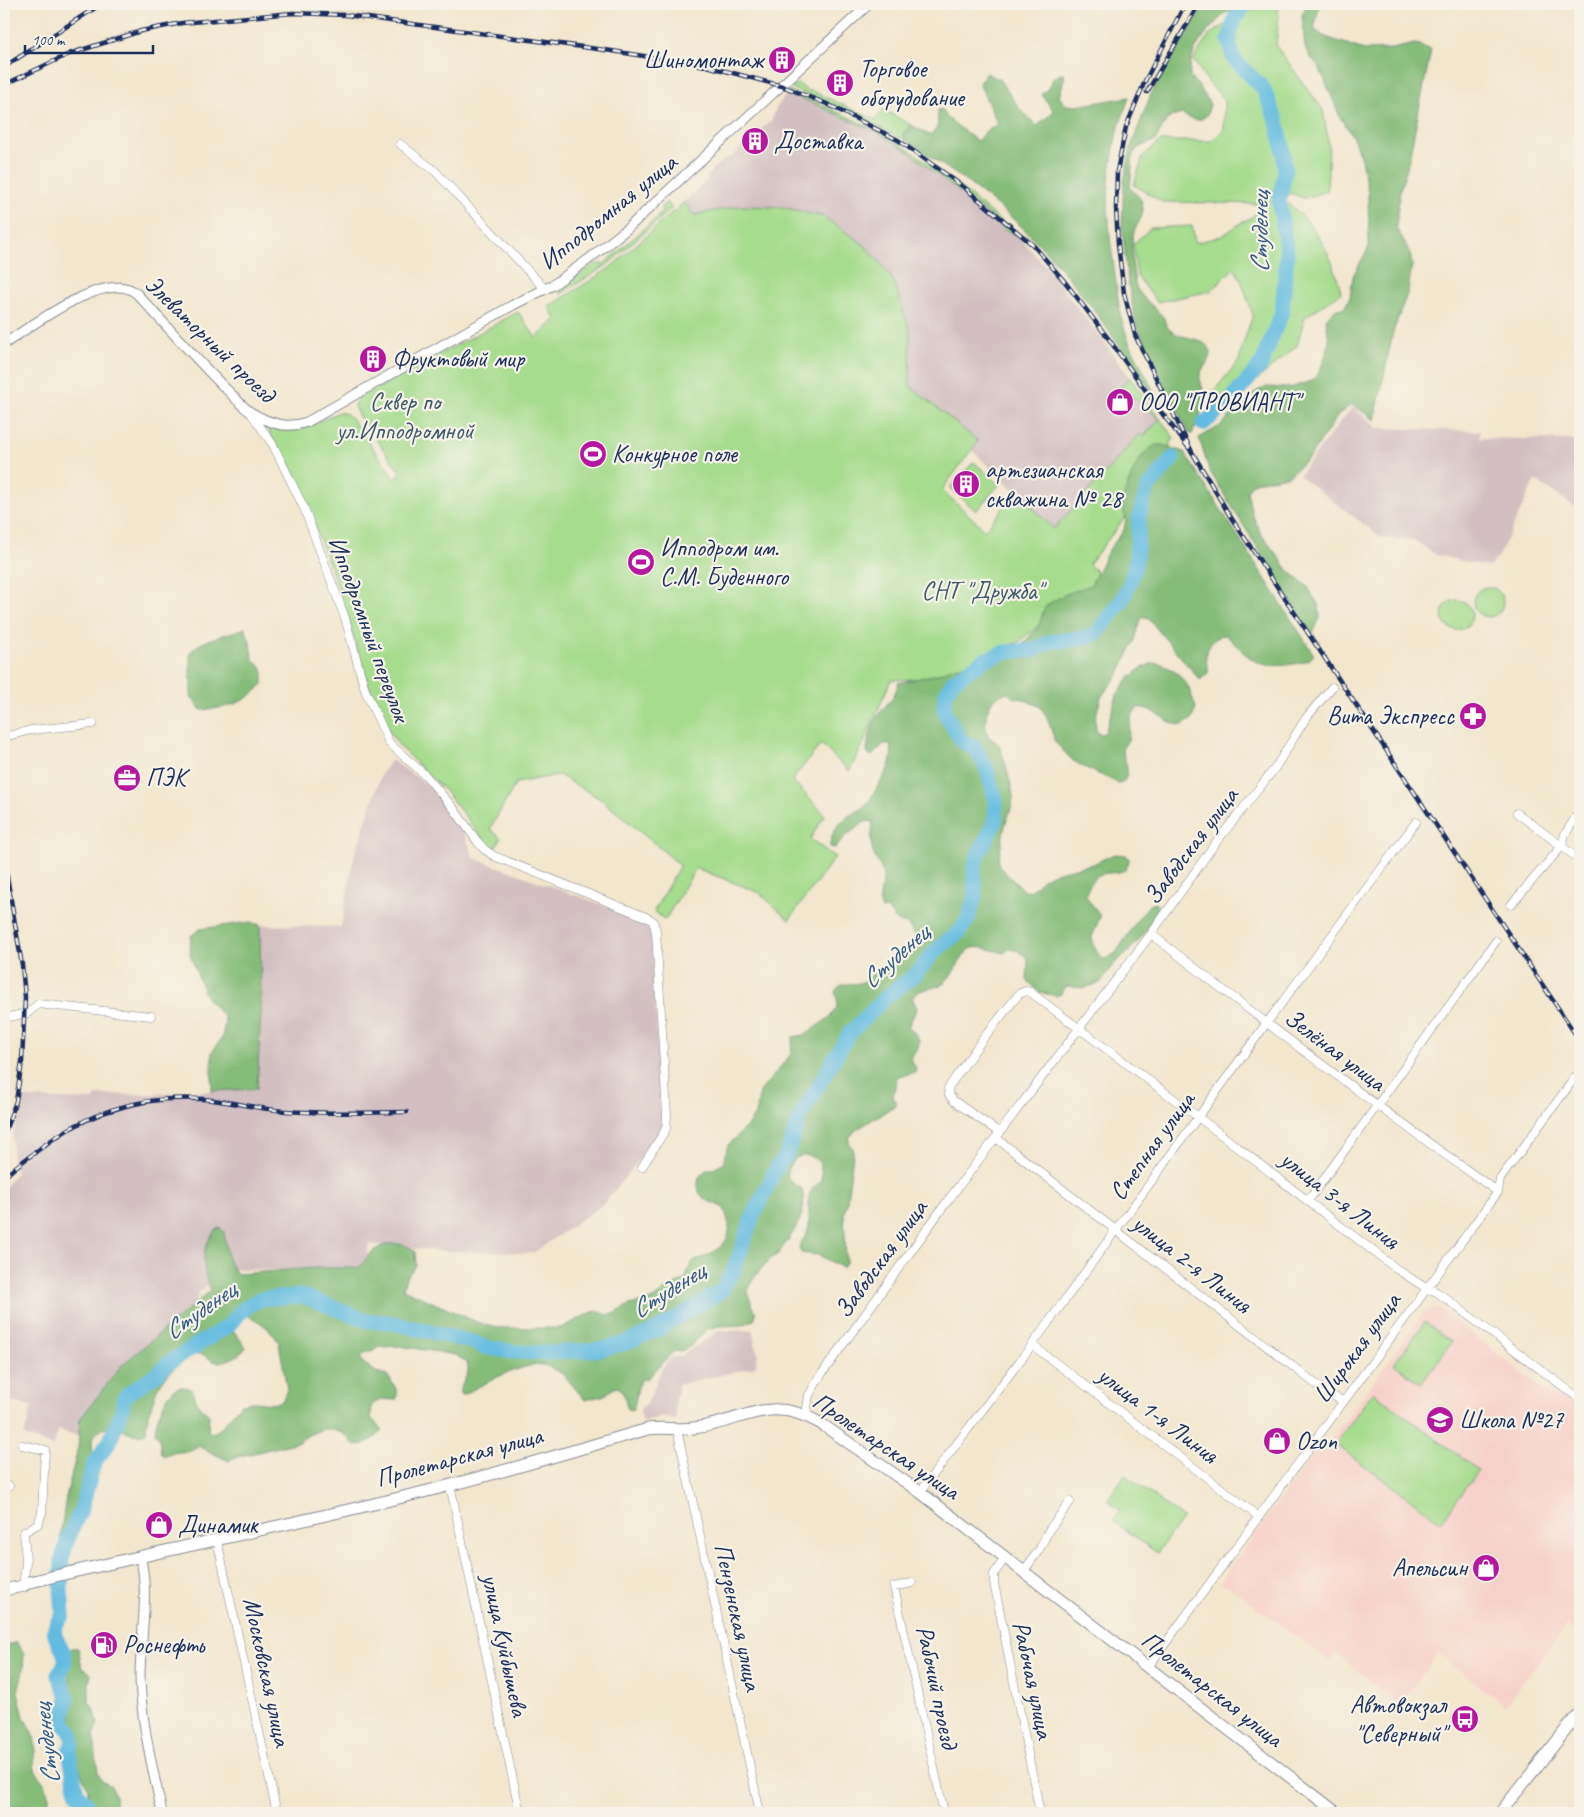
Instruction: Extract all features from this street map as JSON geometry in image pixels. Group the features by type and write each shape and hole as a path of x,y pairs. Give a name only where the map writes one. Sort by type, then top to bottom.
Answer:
{"main road":[{"name":"Пролетарская улица","path":"4,1590 140,1556 217,1540 450,1485 648,1429 662,1427 677,1429 694,1428 763,1410 790,1410 806,1415 840,1436 920,1492 1335,1813"},
{"path":"1500,1813 1580,1712"}],"street":[{"name":"Ипподромная улица","path":"283,426 299,425 319,416 513,305 545,289 589,259 628,228 869,4"},
{"path":"400,144 435,171 545,289"},
{"name":"Элеваторный проезд","path":"4,344 76,299 102,289 118,286 126,287 137,294 197,359 250,412 274,424 283,426"},
{"name":"Ипподромный переулок","path":"250,412 273,445 304,508 345,618 365,690 389,743 426,776 454,809 477,841 489,853 640,915 653,921 655,924 667,1115 666,1129 642,1168"},
{"name":"Заводская улица","path":"806,1415 809,1395 820,1376 946,1203 1151,934 1214,845 1275,768 1306,718 1332,687"},
{"path":"4,736 31,730 93,724"},
{"path":"1511,905 1562,846 1565,834 1580,811"},
{"path":"1517,813 1580,860"},
{"name":"Степная улица","path":"920,1492 1032,1345 1198,1116 1416,822"},
{"name":"Зелёная улица","path":"1151,934 1266,1024 1376,1106 1498,1192"},
{"path":"1308,1201 1496,941"},
{"path":"998,1136 948,1095 949,1085 982,1040 1019,994 1026,990 1079,1027"},
{"path":"4,1018 28,1013 38,1004 151,1016"},
{"name":"улица 3-я Линия","path":"1079,1027 1398,1270 1426,1288 1437,1292 1580,1399"},
{"name":"Широкая улица","path":"1148,1667 1498,1192 1500,1179 1576,1076"},
{"name":"улица 2-я Линия","path":"998,1136 1326,1392 1343,1401"},
{"name":"улица 1-я Линия","path":"1032,1345 1259,1517"},
{"name":"Пензенская улица","path":"677,1429 760,1813"},
{"path":"22,1446 45,1450 42,1513 38,1524 24,1532 26,1584"},
{"name":"улица Куйбышева","path":"450,1485 520,1813"},
{"path":"1023,1572 1039,1550 1049,1530 1070,1502"},
{"name":"Московская улица","path":"217,1540 277,1813"},
{"path":"140,1556 144,1570 140,1678 142,1706 162,1813"},
{"name":"Рабочая улица","path":"1006,1558 994,1574 994,1583 1040,1813"},
{"name":"Рабочий проезд","path":"912,1583 894,1587 944,1813"}],"shaded area":[{"path":"788,92 878,133 908,151 1005,230 1017,235 1045,266 1095,330 1174,438 1117,528 1054,529 972,450 978,441 910,386 910,331 893,280 871,253 783,207 739,206 694,215 684,202 708,179 706,177 712,172 711,170 730,156 732,157 758,129 760,130 771,121 777,107"},
{"path":"1353,406 1377,428 1480,431 1480,438 1580,440 1580,510 1535,480 1499,556 1489,567 1436,555 1414,540 1382,538 1299,475"},
{"path":"391,760 428,785 461,827 474,858 635,917 645,923 651,930 663,1126 605,1203 533,1253 440,1251 369,1244 366,1272 232,1269 199,1292 191,1315 90,1440 59,1430 53,1446 24,1436 32,1406 4,1401 4,1188 17,1171 12,1162 13,1134 23,1098 93,1100 97,1095 257,1089 261,1009 260,925 341,927 354,856 382,773"},
{"path":"1439,1308 1551,1396 1560,1393 1580,1409 1580,1634 1567,1625 1505,1706 1438,1653 1400,1705 1336,1653 1329,1662 1229,1586 1219,1583 1324,1440 1329,1443 1425,1311"},
{"path":"752,1330 758,1356 755,1367 678,1385 678,1395 675,1396 676,1420 660,1417 642,1422 640,1409 649,1400 661,1370 670,1358 681,1356 718,1331"}],"green space":[{"path":"1205,4 1267,4 1252,10 1227,12 1205,35 1192,58 1190,77 1198,85 1210,104 1207,115 1195,120 1182,114 1171,117 1166,121 1156,140 1140,147 1133,155 1130,188 1140,199 1143,208 1142,216 1134,231 1132,240 1133,271 1137,289 1164,318 1171,331 1204,343 1211,351 1210,358 1200,375 1203,401 1199,418 1192,434 1189,433 1163,383 1136,324 1128,282 1122,225 1124,180 1132,144 1151,94"},
{"path":"1245,4 1277,4 1279,15 1276,46 1323,110 1329,146 1327,191 1304,198 1290,193 1284,201 1305,219 1322,241 1334,267 1341,293 1305,317 1297,346 1257,380 1228,412 1203,424 1212,393 1239,361 1253,315 1241,280 1234,268 1211,291 1157,302 1137,276 1133,244 1151,228 1192,226 1195,243 1222,236 1253,216 1266,204 1162,202 1134,185 1143,156 1161,141 1212,141 1224,129 1224,99 1209,83 1193,60 1210,34 1235,19"},
{"path":"1307,4 1320,4 1314,29 1323,36 1364,50 1392,49 1415,44 1431,50 1408,164 1400,190 1396,227 1410,253 1412,265 1408,291 1393,332 1375,420 1352,404 1339,414 1309,458 1288,476 1254,482 1247,491 1252,514 1261,534 1289,571 1307,586 1319,606 1320,618 1312,635 1209,470 1199,438 1220,426 1257,391 1267,387 1290,388 1311,381 1319,373 1329,341 1326,319 1334,310 1345,307 1350,297 1353,276 1369,247 1368,192 1361,159 1353,137 1340,117 1318,66 1310,57 1305,47 1302,15"},
{"path":"986,73 999,79 1019,108 1037,126 1054,111 1041,94 1050,87 1053,78 1063,73 1065,76 1059,97 1066,105 1077,106 1129,97 1116,136 1109,179 1110,238 1120,314 1128,340 1158,400 1081,293 1029,234 986,196 907,141 903,135 911,125 929,135 933,133 938,124 938,110 942,109 947,118 977,141 989,128 998,125 979,83"},
{"path":"797,83 807,91 812,91 876,120 883,109 911,125 908,131 903,133 907,141 847,111 791,88"},
{"path":"790,91 860,122 916,154 1017,235 1005,230 908,151 878,133 788,92"},
{"path":"667,202 672,208 607,265 561,294 558,290 595,264 604,264 662,213 661,207"},
{"name":"Ипподром им. С.М. Буденного","path":"684,202 694,215 739,206 783,207 824,217 862,243 878,260 893,280 910,331 910,386 978,441 942,490 985,530 1017,492 1054,529 1140,434 1143,437 1160,419 1120,386 1130,378 1174,438 1124,519 1089,564 1110,585 1052,614 1019,642 993,650 939,678 891,680 860,751 849,771 821,744 792,780 825,815 810,839 835,857 789,920 760,893 696,868 665,920 654,911 680,865 602,800 559,775 516,783 490,829 501,838 494,849 487,844 446,792 401,748 390,733 371,692 338,587 315,527 295,479 266,426 287,431 295,430 312,425 339,412 347,414 395,479 401,473 358,415 354,406 357,399 518,312 536,338 556,319 549,307 611,267"},
{"path":"1156,445 1184,452 1314,655 1296,664 1262,664 1248,656 1226,635 1222,635 1214,640 1207,652 1208,673 1200,680 1147,617 1142,618 1135,640 1118,675 1101,697 1095,719 1096,730 1099,734 1105,733 1117,695 1127,680 1140,669 1151,664 1162,664 1177,673 1188,686 1196,708 1192,719 1183,725 1170,722 1149,709 1137,708 1131,717 1128,740 1122,749 1127,769 1126,777 1124,781 1118,783 1072,760 1056,743 1046,715 1039,706 1023,699 1012,697 1008,693 1001,694 991,703 986,715 986,729 989,737 998,743 1000,748 1013,797 1004,830 998,860 999,866 1025,892 1031,890 1044,878 1054,873 1093,864 1114,854 1126,855 1129,859 1125,869 1097,876 1090,884 1086,894 1100,917 1092,937 1092,943 1101,958 1106,959 1116,953 1149,905 1155,903 1158,908 1145,933 1114,964 1100,983 1084,988 1068,986 1063,989 1061,994 1056,996 1039,992 1027,980 1028,959 1019,951 1009,949 1004,953 984,948 973,948 970,949 946,981 938,986 920,991 912,997 917,1008 908,1027 919,1039 918,1048 910,1058 916,1068 915,1073 898,1076 893,1097 897,1102 894,1106 856,1130 849,1138 853,1154 844,1213 846,1263 843,1268 818,1255 801,1253 799,1247 809,1226 808,1205 810,1192 818,1184 822,1176 819,1162 807,1156 801,1156 796,1158 789,1167 788,1180 802,1189 804,1198 801,1216 794,1232 778,1254 760,1270 749,1287 749,1297 756,1314 754,1320 742,1325 720,1326 707,1329 693,1344 684,1350 673,1352 648,1378 642,1379 638,1386 632,1410 627,1409 625,1397 619,1387 614,1388 605,1395 585,1400 563,1374 547,1366 536,1364 508,1372 462,1395 460,1390 468,1367 467,1363 456,1355 400,1346 381,1347 365,1353 361,1357 362,1362 376,1372 387,1375 395,1387 397,1396 396,1400 380,1399 371,1406 371,1418 382,1430 370,1441 355,1446 348,1437 339,1431 323,1429 308,1435 299,1442 233,1458 229,1461 198,1446 188,1451 171,1453 166,1456 161,1454 159,1437 155,1433 157,1422 161,1409 168,1397 177,1388 191,1389 197,1404 209,1415 208,1432 213,1433 219,1430 241,1404 254,1402 271,1404 283,1400 287,1389 279,1343 261,1323 236,1312 232,1315 229,1325 246,1347 241,1353 220,1362 216,1362 202,1354 196,1354 176,1366 157,1389 146,1433 133,1434 116,1427 110,1427 102,1429 93,1436 92,1446 97,1470 96,1475 65,1537 60,1538 66,1497 78,1449 80,1419 122,1365 210,1291 204,1260 206,1246 215,1230 220,1228 224,1232 228,1260 237,1274 315,1268 358,1268 371,1253 382,1246 387,1244 404,1245 415,1251 416,1265 406,1278 403,1289 479,1323 498,1328 561,1328 592,1312 597,1311 608,1315 614,1314 629,1305 652,1300 685,1279 691,1263 720,1247 728,1237 728,1220 724,1208 708,1201 701,1195 698,1185 699,1177 707,1169 713,1169 723,1164 728,1145 755,1115 760,1092 791,1054 793,1037 804,1035 829,1018 836,1009 838,1003 835,992 837,988 864,981 904,954 917,938 907,924 896,919 888,909 882,910 880,906 883,875 872,848 873,822 866,821 846,836 835,848 830,847 831,839 837,827 847,817 868,803 890,763 890,744 884,744 872,756 867,753 870,733 876,718 893,696 898,683 938,674 954,667 970,665 1022,645 1039,626 1044,609 1048,604 1064,595 1091,585 1108,551 1124,530 1126,519 1121,503 1134,470 1143,455"},
{"path":"974,462 999,485 976,511 950,487"},
{"path":"1488,587 1494,588 1502,596 1502,608 1494,616 1488,617 1482,616 1474,608 1473,602 1474,596 1482,588"},
{"path":"1457,600 1463,601 1471,609 1471,621 1463,629 1457,630 1451,629 1443,621 1442,615 1443,609 1451,601"},
{"path":"245,628 253,659 261,667 263,673 263,684 249,696 235,704 201,710 191,697 190,653 200,644"},
{"path":"250,922 260,925 261,1009 257,1089 212,1091 212,1052 222,1038 225,1022 224,1017 208,1000 203,990 190,954 191,936 200,929"},
{"path":"1425,1322 1452,1342 1421,1384 1394,1364"},
{"path":"1373,1392 1478,1470 1441,1522 1335,1444"},
{"path":"1125,1475 1183,1518 1157,1553 1113,1521 1120,1510 1107,1500"},
{"path":"16,1642 24,1653 23,1670 18,1692 24,1717 34,1737 36,1751 35,1770 45,1783 49,1797 49,1813 4,1813 4,1647"},
{"path":"72,1648 78,1648 82,1669 87,1670 91,1674 89,1702 94,1708 98,1723 94,1736 98,1773 102,1781 111,1786 115,1796 115,1813 91,1813 87,1786 80,1771 70,1725 73,1695 67,1671 67,1652"}],"waterway":[{"name":"Студенец","path":"1203,424 1229,402 1261,365 1282,312 1287,253 1279,202 1285,171 1282,142 1276,119 1263,88 1233,58 1229,40 1235,18 1246,4"},
{"name":"Студенец","path":"87,1813 86,1802 77,1793 69,1752 73,1741 70,1731 64,1724 63,1716 68,1697 58,1675 65,1659 55,1632 57,1624 63,1615 61,1589 62,1560 67,1541 82,1507 94,1463 110,1441 122,1410 124,1398 158,1373 168,1363 228,1326 242,1310 260,1299 303,1296 368,1321 389,1322 476,1343 483,1347 514,1352 550,1353 603,1349 625,1343 659,1329 721,1291 733,1272 753,1216 778,1165 787,1154 800,1117 849,1034 885,998 916,974 936,950 959,932 968,919 975,897 974,869 978,855 995,822 996,800 986,767 975,748 962,741 946,715 944,708 946,693 953,681 984,660 1005,652 1034,650 1049,642 1085,638 1098,632 1123,599 1131,580 1136,560 1139,517 1147,489 1173,458"}],"railway":[{"path":"4,67 101,4"},
{"path":"1185,4 1145,81 1126,127 1117,171 1116,208 1118,244 1124,293 1135,335 1192,452 1230,516 1580,1041"},
{"path":"1147,92 1199,4"},
{"path":"4,85 69,54 141,31 182,23 293,13 346,15 612,51 707,66 782,86 827,104 898,140 965,188 1033,245 1065,282 1192,452"},
{"path":"4,859 22,965 25,997 22,1062 16,1101 4,1134"},
{"path":"4,1178 22,1162 72,1128 112,1110 156,1100 202,1099 301,1112 407,1112"}],"place":[{"name":"Шиномонтаж","path":"782,60"},
{"name":"Торговое оборудование","path":"840,83"},
{"name":"Доставка","path":"755,141"},
{"name":"Фруктовый мир","path":"373,359"},
{"name":"ООО \"ПРОВИАНТ\"","path":"1120,402"},
{"name":"Конкурное поле","path":"593,454"},
{"name":"артезианская скважина № 28","path":"966,484"},
{"name":"Ипподром им. С.М. Буденного","path":"641,562"},
{"name":"Вита Экспресс","path":"1473,716"},
{"name":"ПЭК","path":"127,778"},
{"name":"Школа №27","path":"1440,1420"},
{"name":"Ozon","path":"1277,1441"},
{"name":"Динамик","path":"159,1525"},
{"name":"Апельсин","path":"1486,1568"},
{"name":"Роснефть","path":"104,1645"},
{"name":"Автовокзал \"Северный\"","path":"1465,1719"}],"park label":[{"name":"Сквер по ул.Ипподромной","path":"405,416"},
{"name":"СНТ \"Дружба\"","path":"982,591"}]}
